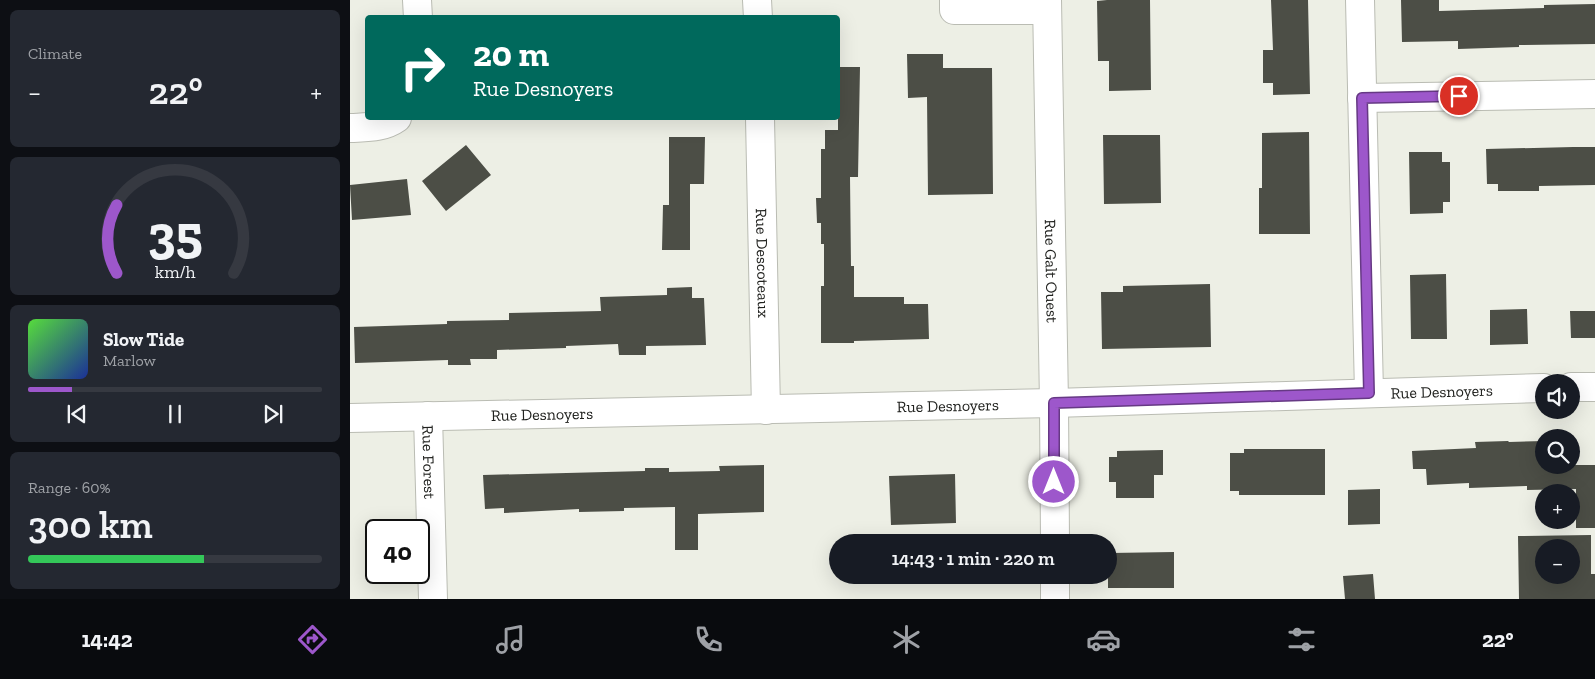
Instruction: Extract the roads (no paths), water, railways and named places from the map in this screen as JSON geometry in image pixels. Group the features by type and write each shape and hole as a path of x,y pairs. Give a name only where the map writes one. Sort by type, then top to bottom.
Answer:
{"street":[{"path":"418,0 418,15"},
{"path":"757,0 758,15"},
{"path":"954,0 954,10 980,5 1047,5"},
{"path":"1360,0 1369,393"},
{"name":"Rue Galt Ouest","path":"1047,5 1055,534"},
{"path":"1362,98 1595,94"},
{"path":"350,128 374,127 394,120"},
{"name":"Rue Descoteaux","path":"760,120 766,410"},
{"path":"1580,387 1595,386"},
{"name":"Rue Desnoyers","path":"350,418 1054,403 1535,388"},
{"name":"Rue Forest","path":"428,416 433,599"},
{"path":"1055,584 1055,599"}]}
